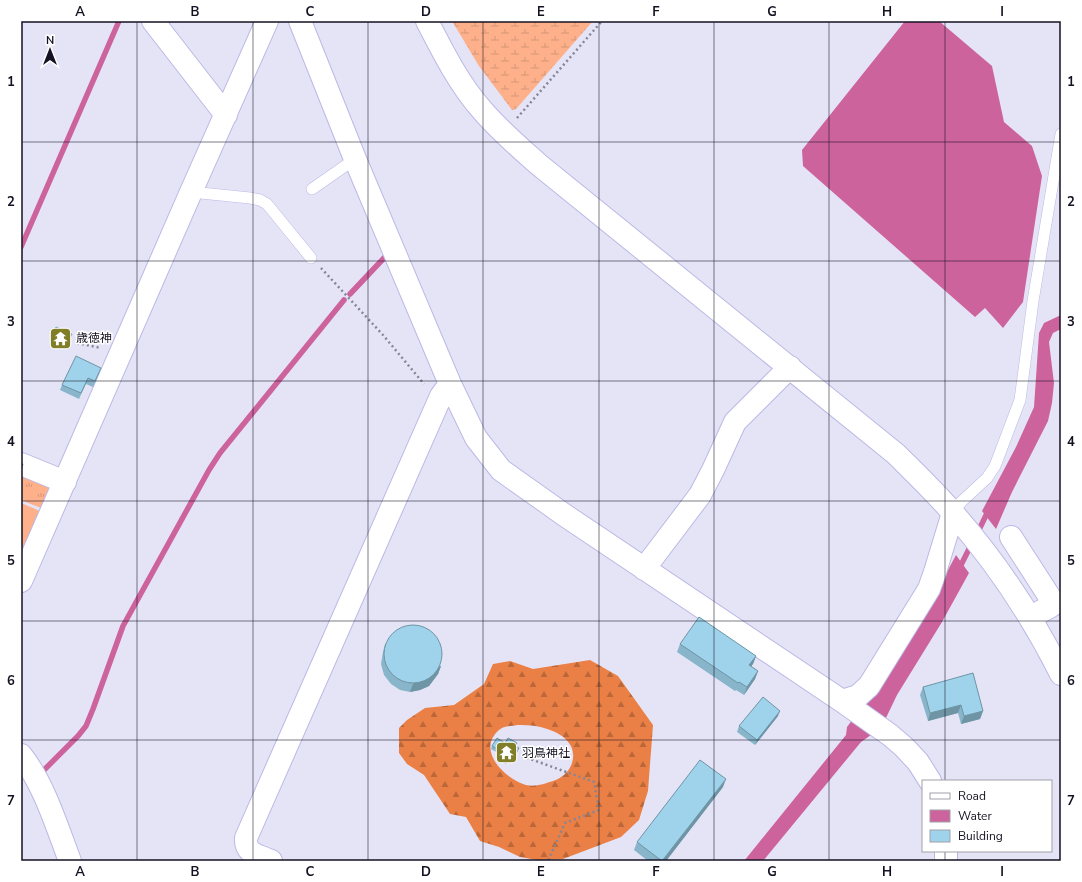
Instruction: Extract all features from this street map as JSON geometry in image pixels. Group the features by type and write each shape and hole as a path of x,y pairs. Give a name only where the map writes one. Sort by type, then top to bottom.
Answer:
{"street":[{"path":"153,21 226,114"},
{"path":"21,581 191,192 268,21"},
{"path":"300,21 355,159 450,384 476,438 501,470 644,569 850,706 904,747 918,762 929,780"},
{"path":"427,21 446,58 466,90 482,110 504,133 544,169 896,454 959,520 1002,574 1030,617 1061,674"},
{"path":"644,569 700,495 735,422 790,367"},
{"path":"271,861 250,852 242,853 246,838 438,402 450,384"},
{"path":"21,464 65,482"},
{"path":"850,706 869,686 929,589 935,572 959,520"},
{"path":"1011,537 1051,599 1051,606 1030,617"},
{"path":"21,755 34,774 70,861"}],"lane":[{"path":"959,520 961,502 986,478 995,466 1020,400 1033,301 1061,134"},
{"path":"312,189 355,159"},
{"path":"191,192 260,200 267,204 311,258"}],"path":[{"path":"504,133 602,21"},
{"path":"311,258 383,335 438,402"},
{"path":"522,756 594,782 598,810 565,822 548,861"}],"green space":[{"path":"452,21 593,21 516,109 512,110 479,66"},
{"path":"21,473 49,480 50,489 41,508 21,500"},
{"path":"21,503 40,511 21,562"},
{"path":"590,660 618,676 653,725 648,791 639,820 621,837 563,859 537,860 520,857 499,847 480,841 466,817 450,814 424,775 407,764 399,753 399,728 407,720 425,708 454,705 484,684 493,664 510,661 533,669","holes":["519,725 533,726 550,730 557,733 568,742 572,748 573,755 571,766 565,774 553,781 530,786 510,777 498,766 491,753 490,746 492,739 502,728"]}],"water":[{"path":"905,21 939,21 992,66 1004,122 1032,146 1042,176 1023,302 1003,328 985,308 975,317 803,166 802,150"},
{"path":"1061,315 1061,329 1053,333 1049,342 1054,383 1048,421 1012,492 996,529 982,511 1016,447 1034,407 1039,333 1044,323"},
{"path":"956,555 969,573 942,622 897,695 885,720 871,735 861,742 763,861 744,861 846,735 847,727 873,692 924,615"}],"building":[{"name":"歳徳神","path":"56,327 72,334 67,344 51,337"},
{"path":"76,356 101,368 95,381 88,378 81,393 62,385"},
{"path":"699,617 756,656 749,665 758,671 747,687 739,682 738,683 680,644"},
{"path":"407,625 419,625 434,633 442,648 442,660 434,675 419,683 407,683 392,675 384,660 384,648 392,633"},
{"path":"973,673 983,711 964,716 961,705 930,713 923,687"},
{"path":"763,697 780,711 757,740 739,726"},
{"name":"羽鳥神社","path":"497,738 505,743 508,738 517,743 515,746 519,748 513,758 509,757 507,761 498,756 501,751 492,746"},
{"path":"700,760 726,779 662,861 637,842"}],"waterway":[{"path":"21,247 119,21"},
{"path":"350,294 384,258"},
{"path":"43,771 86,726 123,626 209,470 220,453 344,300"},
{"path":"977,534 989,509"},
{"path":"959,569 972,543"}],"place":[{"name":"歳徳神","path":"60,338"},
{"name":"羽鳥神社","path":"507,753"}]}
